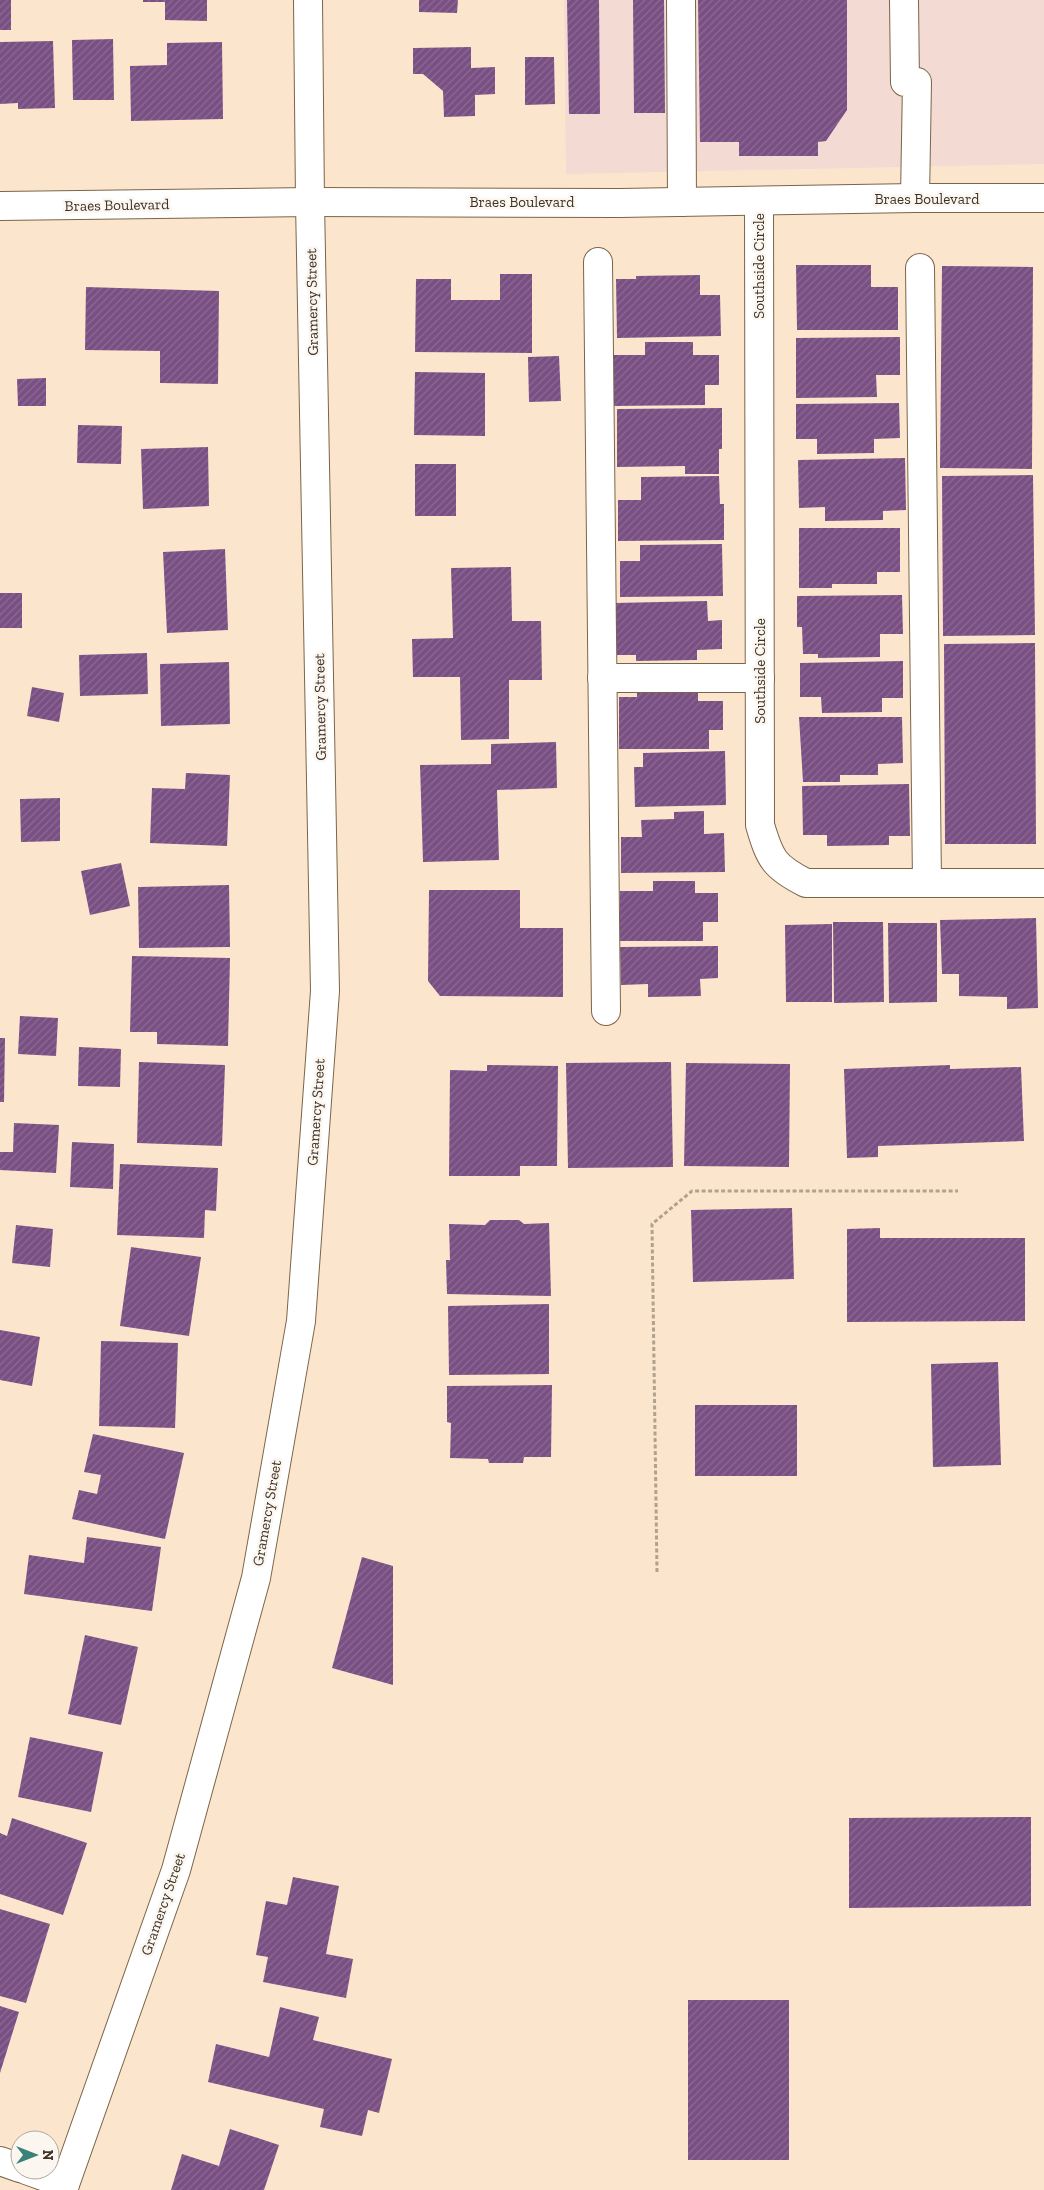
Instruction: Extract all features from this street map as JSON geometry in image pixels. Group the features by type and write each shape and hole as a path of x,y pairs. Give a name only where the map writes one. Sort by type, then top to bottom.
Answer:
{"street":[{"name":"Gramercy Street","path":"64,2187 181,1851 256,1578 301,1321 325,991 308,0"},
{"path":"681,0 682,202"},
{"path":"904,0 905,82 917,82 915,198"},
{"name":"Braes Boulevard","path":"0,206 310,202 682,202 1044,198"},
{"name":"Southside Circle","path":"759,201 760,825 768,851 782,871 806,883 1044,883"},
{"path":"598,262 606,1011"},
{"path":"920,268 927,883"},
{"path":"602,678 760,678"},
{"path":"48,2180 64,2187"}],"path":[{"path":"657,1572 652,1224 692,1191 958,1191"}],"shaded area":[{"path":"564,0 1044,0 1044,164 566,174"}],"building":[{"path":"0,0 11,0 11,30 0,30"},
{"path":"143,0 207,0 207,21 165,20 165,2 143,2"},
{"path":"419,0 458,0 457,13 419,12"},
{"path":"567,0 599,0 600,114 569,114"},
{"path":"633,0 664,0 665,113 634,113"},
{"path":"698,0 847,0 847,110 826,141 818,142 818,156 739,156 739,142 700,142"},
{"path":"113,39 114,100 73,100 72,40"},
{"path":"53,41 55,108 18,109 18,103 0,104 0,42"},
{"path":"222,42 223,119 131,121 130,66 167,65 167,43"},
{"path":"471,47 471,68 495,67 495,94 475,95 475,116 444,117 443,91 423,74 413,74 413,48"},
{"path":"525,57 554,57 555,104 525,105"},
{"path":"796,265 871,265 871,287 898,287 898,330 797,330"},
{"path":"942,266 1033,267 1032,469 940,468"},
{"path":"500,274 532,274 532,353 415,352 416,279 451,279 451,300 500,300"},
{"path":"700,275 700,295 720,295 721,336 617,338 616,279 636,279 636,276"},
{"path":"86,287 219,291 218,384 160,383 160,351 85,350"},
{"path":"900,337 900,375 876,375 877,397 796,398 796,338"},
{"path":"645,342 693,342 693,355 719,355 719,385 705,385 705,405 613,406 612,355 645,355"},
{"path":"559,356 561,401 529,402 528,357"},
{"path":"415,372 485,373 485,436 414,435"},
{"path":"46,378 46,406 18,406 17,379"},
{"path":"899,403 900,438 874,439 874,453 817,454 817,439 796,439 796,404"},
{"path":"722,408 722,449 719,449 719,474 685,474 685,466 617,467 617,409"},
{"path":"78,425 122,426 121,464 77,463"},
{"path":"208,447 209,506 143,509 141,449"},
{"path":"905,458 906,510 883,511 883,520 825,521 825,507 799,508 798,460"},
{"path":"415,464 456,464 456,516 415,516"},
{"path":"1033,475 1035,635 943,636 942,476"},
{"path":"719,476 720,504 724,504 724,540 618,541 618,500 641,500 641,477"},
{"path":"799,528 900,528 900,572 877,572 877,584 832,584 832,588 799,588"},
{"path":"722,544 723,596 620,597 620,561 640,561 640,545"},
{"path":"225,549 228,630 167,633 163,552"},
{"path":"511,567 512,621 541,621 542,680 509,680 509,739 461,740 460,677 413,677 412,639 453,638 451,568"},
{"path":"0,593 22,593 22,628 0,628"},
{"path":"902,595 903,634 880,634 880,657 818,658 818,654 803,654 802,627 797,627 797,596"},
{"path":"707,601 708,621 722,620 722,649 697,650 697,660 636,661 636,655 616,655 614,603"},
{"path":"1035,643 1036,844 945,844 944,644"},
{"path":"147,653 148,694 80,696 79,655"},
{"path":"903,661 903,698 882,698 882,712 822,713 821,697 800,697 800,663"},
{"path":"229,662 230,724 161,726 160,664"},
{"path":"32,687 64,693 59,722 27,716"},
{"path":"637,692 698,692 698,701 723,701 723,730 709,730 709,749 619,749 619,697 637,697"},
{"path":"799,717 902,717 903,763 878,764 878,775 840,775 840,782 803,782"},
{"path":"556,742 557,788 497,790 499,860 423,862 420,765 491,764 491,744"},
{"path":"725,751 726,805 635,807 634,767 643,767 643,753"},
{"path":"186,773 230,775 227,846 150,843 152,788 185,789"},
{"path":"909,784 910,836 889,836 889,845 827,846 827,835 803,835 802,786"},
{"path":"60,798 60,841 21,842 20,799"},
{"path":"704,811 704,834 724,833 725,872 621,873 621,837 642,837 641,820 674,819 674,812"},
{"path":"121,863 130,906 90,915 81,871"},
{"path":"653,881 695,881 695,893 718,893 718,922 703,922 703,941 620,941 620,891 653,891"},
{"path":"229,885 230,947 139,948 138,887"},
{"path":"429,890 520,890 520,928 563,928 563,997 440,996 428,981"},
{"path":"1036,918 1038,1008 1007,1009 1007,997 959,996 959,974 942,974 940,920"},
{"path":"833,922 883,922 884,1002 834,1003"},
{"path":"888,923 937,923 937,1002 889,1003"},
{"path":"832,924 832,1002 786,1002 785,925"},
{"path":"718,946 718,978 700,979 701,996 648,997 648,984 621,985 620,947"},
{"path":"132,956 230,958 228,1046 157,1044 157,1032 130,1032"},
{"path":"20,1016 58,1018 56,1056 18,1054"},
{"path":"0,1038 5,1038 4,1102 0,1102"},
{"path":"79,1047 121,1049 120,1087 78,1086"},
{"path":"139,1062 225,1065 222,1146 137,1143"},
{"path":"671,1062 673,1167 568,1168 566,1063"},
{"path":"686,1063 790,1064 789,1167 684,1166"},
{"path":"487,1065 558,1066 557,1166 520,1166 520,1176 449,1176 450,1070 487,1071"},
{"path":"950,1065 950,1069 1021,1067 1024,1141 878,1146 878,1157 847,1158 844,1069"},
{"path":"14,1123 59,1125 56,1173 0,1170 0,1152 13,1152"},
{"path":"72,1142 114,1144 113,1189 70,1187"},
{"path":"120,1164 218,1168 216,1211 205,1210 204,1238 117,1235"},
{"path":"792,1208 794,1279 693,1282 691,1210"},
{"path":"490,1220 519,1220 524,1224 549,1223 551,1296 447,1294 446,1260 450,1260 449,1224 485,1225"},
{"path":"16,1225 53,1229 50,1267 12,1263"},
{"path":"880,1228 880,1238 1025,1238 1025,1321 847,1322 847,1229"},
{"path":"131,1247 201,1257 189,1336 120,1326"},
{"path":"549,1304 549,1374 449,1375 448,1306"},
{"path":"0,1330 40,1337 32,1386 0,1380"},
{"path":"101,1341 178,1343 175,1428 99,1426"},
{"path":"998,1362 1001,1465 933,1467 931,1364"},
{"path":"552,1385 551,1457 524,1457 523,1463 489,1463 488,1459 450,1458 451,1423 447,1422 447,1386"},
{"path":"695,1405 797,1405 797,1476 695,1476"},
{"path":"93,1434 184,1453 165,1539 72,1519 79,1490 97,1494 101,1475 84,1472"},
{"path":"87,1537 161,1547 152,1611 24,1594 29,1555 84,1563"},
{"path":"362,1557 393,1566 393,1685 332,1668"},
{"path":"85,1635 138,1647 121,1725 68,1714"},
{"path":"30,1737 103,1752 91,1812 18,1797"},
{"path":"1031,1817 1031,1906 849,1908 849,1818"},
{"path":"12,1818 87,1843 63,1915 0,1894 0,1833 7,1836"},
{"path":"293,1877 339,1886 326,1954 353,1959 346,1998 263,1982 268,1957 256,1955 266,1901 287,1905"},
{"path":"0,1909 50,1924 26,2003 0,1996"},
{"path":"688,2000 789,2000 789,2160 688,2160"},
{"path":"0,2006 19,2012 0,2073"},
{"path":"280,2007 319,2017 313,2040 392,2059 379,2113 368,2110 362,2136 320,2127 324,2109 208,2082 216,2044 269,2057"},
{"path":"230,2129 279,2145 264,2190 171,2190 182,2154 219,2166"}]}
